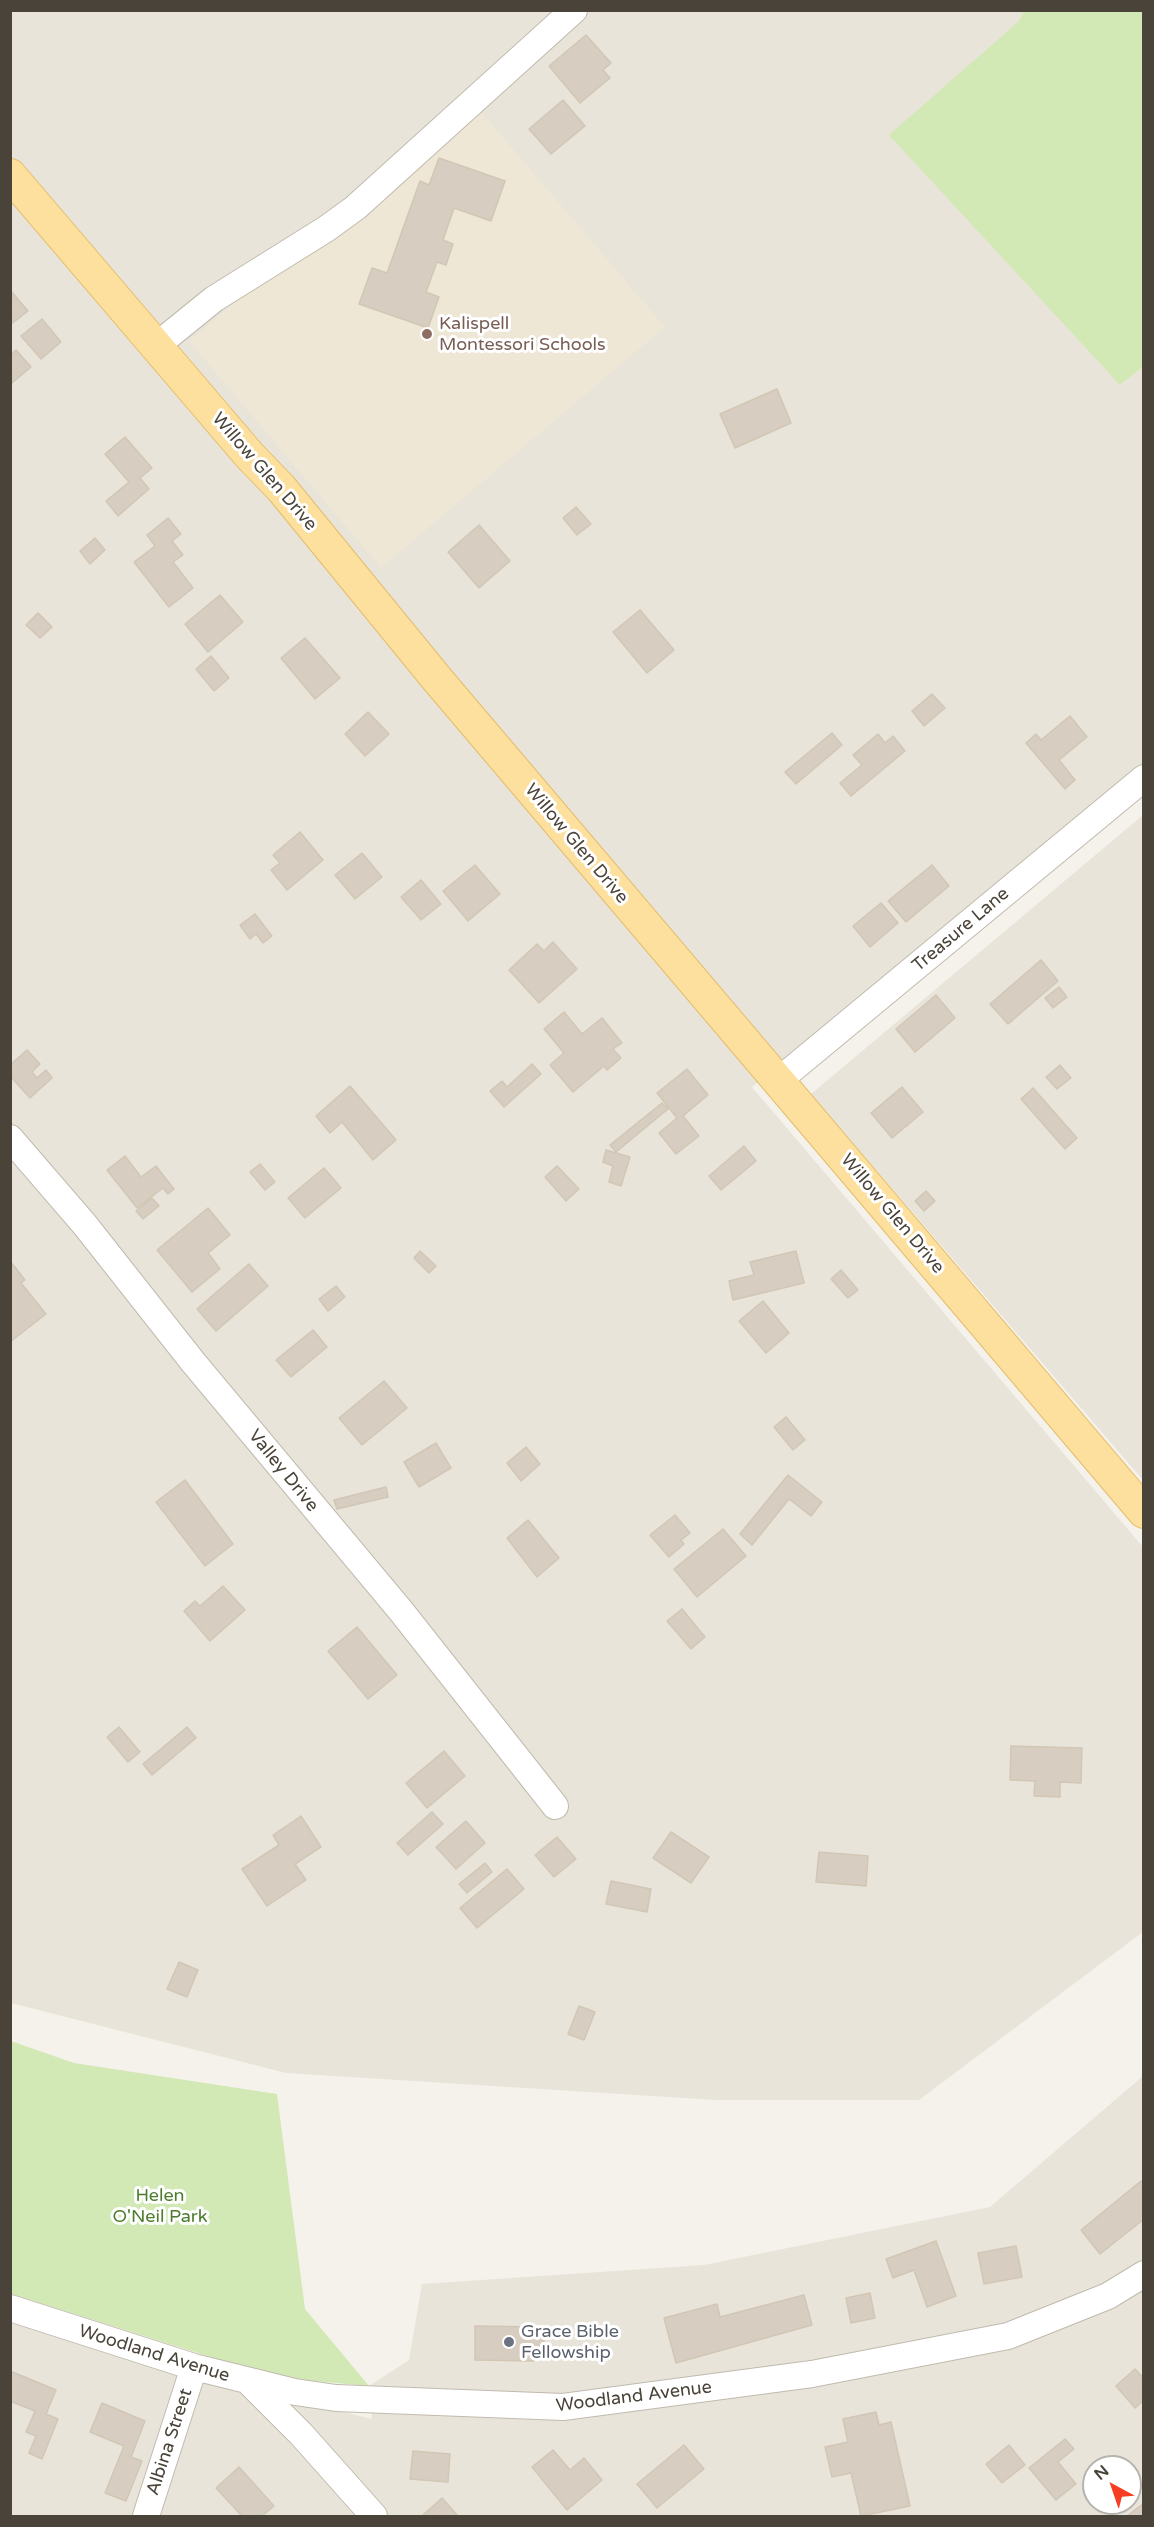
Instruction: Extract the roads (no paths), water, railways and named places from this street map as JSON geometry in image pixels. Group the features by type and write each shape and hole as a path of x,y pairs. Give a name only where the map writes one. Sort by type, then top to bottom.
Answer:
{"main road":[{"name":"Willow Glen Drive","path":"10,175 281,488 445,688 1143,1512"}],"street":[{"path":"156,346 214,299 326,229 355,208 574,10"},
{"name":"Treasure Lane","path":"778,1081 1143,778"},
{"name":"Valley Drive","path":"10,1138 85,1225 193,1362 400,1611 555,1806"},
{"name":"Woodland Avenue","path":"10,2308 250,2383 336,2398 563,2408 812,2374 1008,2336 1108,2296 1143,2274"},
{"name":"Albina Street","path":"146,2517 194,2367"},
{"path":"250,2383 301,2434 374,2517"}],"place":[{"name":"Kalispell Montessori Schools","path":"427,334"},
{"name":"Grace Bible Fellowship","path":"509,2342"}],"park label":[{"name":"Helen O'Neil Park","path":"160,2206"}]}
